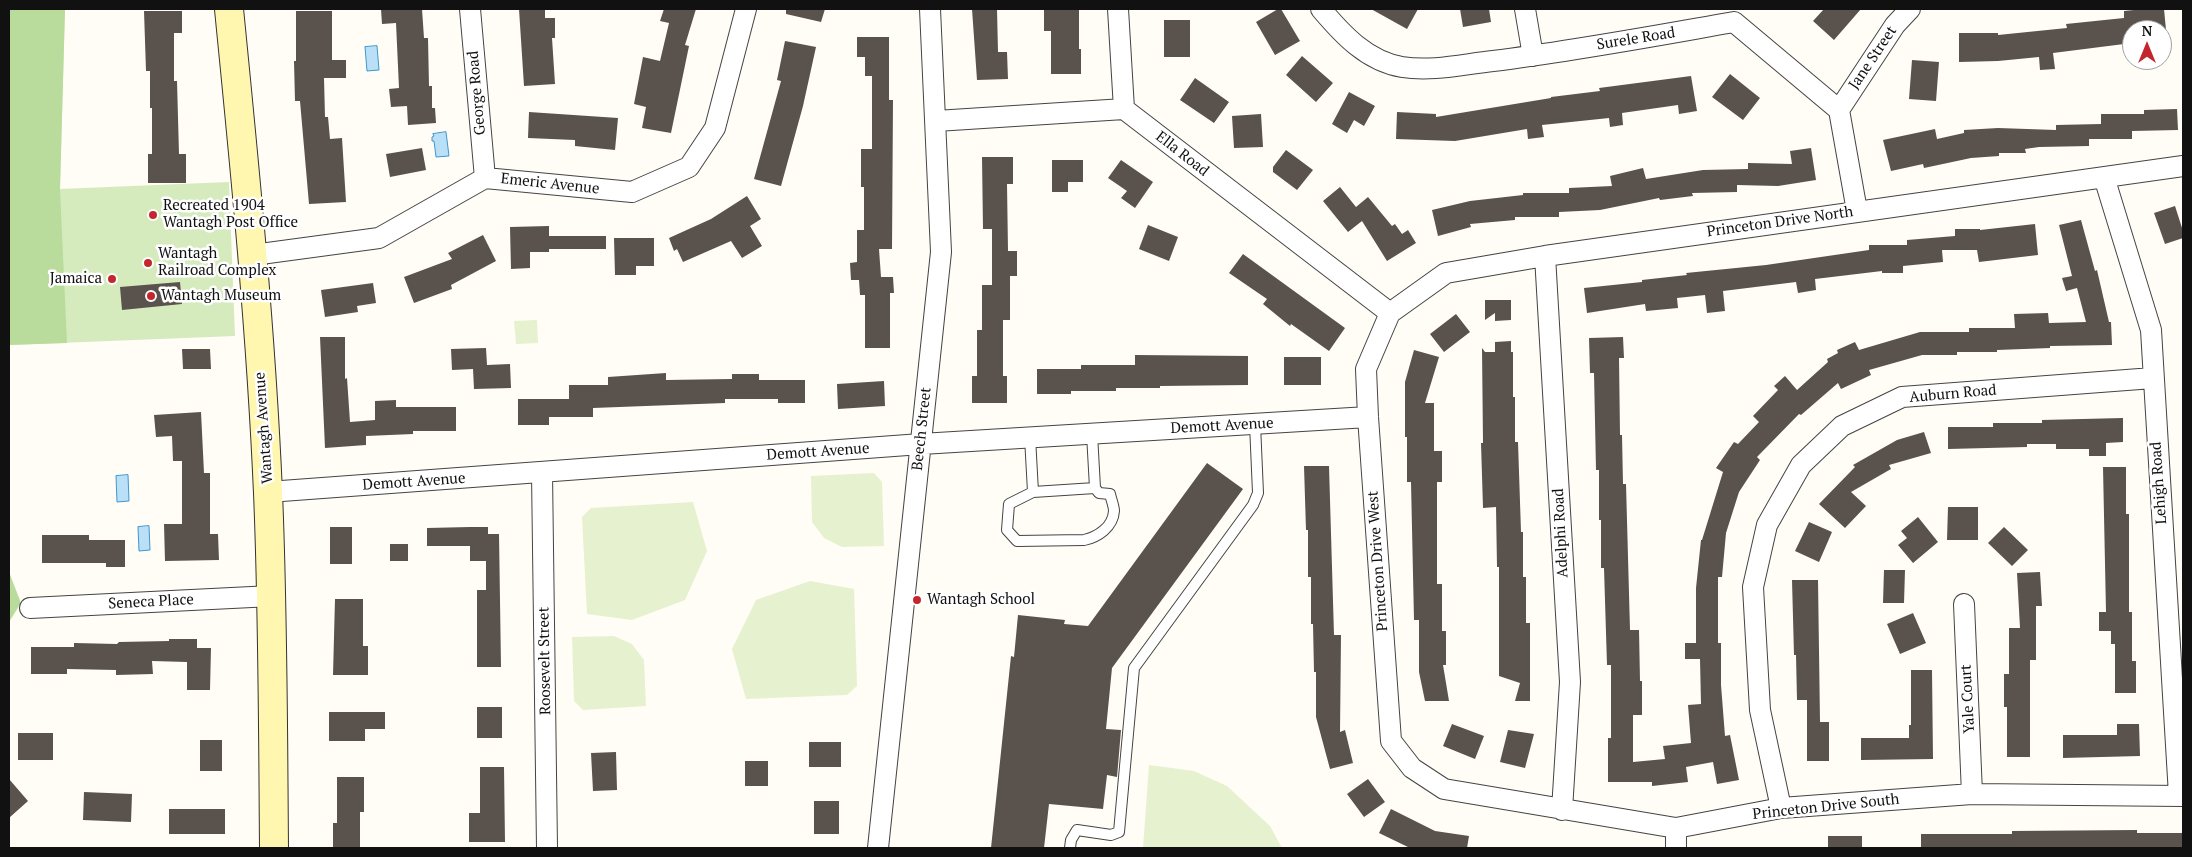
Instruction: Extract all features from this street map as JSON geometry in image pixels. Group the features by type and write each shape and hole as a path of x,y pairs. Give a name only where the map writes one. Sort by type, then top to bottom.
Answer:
{"main road":[{"name":"Wantagh Avenue","path":"229,9 253,255 268,492 272,596 274,848"}],"street":[{"name":"George Road","path":"470,9 485,178"},
{"name":"Emeric Avenue","path":"253,255 379,238 485,178 632,192 690,167 714,128 746,9"},
{"name":"Beech Street","path":"878,848 941,252 930,9"},
{"path":"936,121 1124,109 1118,9"},
{"name":"Surele Road","path":"1321,9 1343,36 1370,56 1402,67 1436,68 1533,56 1732,16 1839,110"},
{"path":"1525,9 1533,56"},
{"name":"Jane Street","path":"1839,110 1895,25 1910,9"},
{"name":"Ella Road","path":"1124,109 1390,313"},
{"path":"1839,110 1857,211"},
{"name":"Princeton Drive North","path":"1390,313 1446,273 1545,256 2183,166"},
{"name":"Lehigh Road","path":"2104,177 2150,330 2181,795"},
{"name":"Adelphi Road","path":"1545,256 1570,682 1562,810"},
{"name":"Princeton Drive West","path":"1390,313 1366,369 1390,741 1412,768 1444,790"},
{"name":"Auburn Road","path":"1781,808 1760,710 1753,587 1767,525 1801,464 1842,426 1902,397 2153,378"},
{"name":"Demott Avenue","path":"268,492 921,444 1368,417"},
{"name":"Roosevelt Street","path":"542,473 547,848"},
{"name":"Seneca Place","path":"30,608 272,596"},
{"name":"Yale Court","path":"1964,604 1972,794"},
{"name":"Princeton Drive South","path":"1444,790 1676,828 1781,808 1972,794 2181,795"},
{"path":"1676,828 1676,848"}],"lane":[{"path":"1070,848 1071,840 1077,830 1111,835 1119,832 1134,668 1253,505 1258,493 1255,424"},
{"path":"1092,434 1094,488"},
{"path":"1030,437 1033,492"},
{"path":"1094,488 1099,492 1110,494 1114,511 1106,530 1094,538 1084,540 1017,541 1007,530 1009,504 1033,492 1094,488"}],"green space":[{"path":"9,9 65,9 60,189 229,182 235,336 9,345"},
{"path":"9,9 65,9 60,189 67,343 9,345"},
{"path":"537,320 538,343 516,344 514,321"},
{"path":"874,473 882,482 884,546 842,547 824,538 812,522 811,476"},
{"path":"693,502 707,551 685,600 632,620 587,614 582,517 591,508"},
{"path":"9,572 21,603 9,622"},
{"path":"810,581 854,589 857,686 847,695 746,699 732,649 756,600"},
{"path":"614,636 632,644 644,660 646,706 583,710 574,701 572,637"},
{"path":"1149,765 1194,771 1227,786 1270,826 1282,848 1143,848"}],"water":[{"path":"377,46 379,70 367,71 365,47"},
{"path":"446,132 449,156 436,157 434,141 432,141 433,134"},
{"path":"128,475 129,501 117,502 116,476"},
{"path":"149,526 150,550 139,551 138,527"}],"building":[{"path":"381,9 422,9 424,38 428,38 429,86 432,86 432,108 435,108 436,123 408,125 407,106 391,107 389,89 399,88 396,23 382,24"},
{"path":"519,9 545,9 545,18 555,18 555,38 552,38 555,84 524,86"},
{"path":"664,9 696,9 685,45 689,46 671,133 642,128 646,107 634,104 643,57 660,61 669,23 660,21"},
{"path":"786,9 825,9 821,22 786,14"},
{"path":"972,9 997,9 998,52 1007,52 1008,79 977,80"},
{"path":"1044,9 1079,9 1081,74 1051,74 1051,31 1044,31"},
{"path":"1281,9 1300,41 1275,55 1256,22"},
{"path":"1371,9 1418,9 1407,29"},
{"path":"1460,9 1489,9 1491,22 1463,27"},
{"path":"1824,9 1861,9 1834,40 1813,21"},
{"path":"2164,9 2165,20 2122,20 2122,44 2053,53 2055,69 2040,70 2039,57 1959,62 1959,33 1998,33 1998,35 2067,28 2066,24 2124,18 2124,11"},
{"path":"144,11 182,11 182,33 174,33 174,81 177,81 179,154 186,154 186,183 148,183 148,154 152,154 152,108 150,108 150,71 146,71"},
{"path":"296,11 332,11 332,60 346,60 346,78 324,78 325,117 328,117 330,139 342,138 346,202 309,204 300,101 295,101"},
{"path":"1164,20 1190,20 1190,57 1164,57"},
{"path":"857,37 889,37 889,100 893,100 892,249 879,249 881,277 893,277 894,293 890,293 890,348 865,348 865,295 860,295 859,280 851,280 850,263 857,262 857,230 864,230 864,187 861,187 861,149 872,149 872,76 865,76 865,57 857,57"},
{"path":"785,41 816,47 803,106 781,186 754,179 781,81 777,80"},
{"path":"1302,56 1333,83 1316,102 1286,75"},
{"path":"1912,60 1939,62 1936,101 1909,99"},
{"path":"1730,74 1760,98 1743,120 1712,97"},
{"path":"1691,76 1697,111 1679,114 1678,105 1622,113 1623,125 1610,127 1609,118 1542,125 1544,137 1528,139 1527,129 1455,141 1396,139 1397,112 1436,114 1436,117 1551,97 1600,91 1599,88"},
{"path":"1195,78 1229,102 1214,123 1180,100"},
{"path":"1349,92 1375,106 1364,126 1354,120 1347,133 1332,124"},
{"path":"2177,109 2178,130 2132,131 2132,139 2089,139 2089,146 2039,147 2025,149 2026,153 1999,153 1999,156 1971,158 1924,168 1923,164 1891,171 1883,140 1935,129 1937,139 1964,133 1964,130 1998,128 2056,130 2056,125 2101,124 2101,114 2144,114 2144,110"},
{"path":"529,112 618,118 615,150 575,146 575,140 528,138"},
{"path":"1261,114 1263,147 1234,148 1232,116"},
{"path":"422,148 426,170 390,177 386,154"},
{"path":"1811,148 1816,180 1778,186 1737,185 1737,192 1692,193 1693,196 1660,200 1659,198 1600,210 1559,212 1559,217 1515,217 1515,220 1470,224 1471,227 1438,236 1432,210 1470,201 1523,195 1523,193 1569,193 1569,188 1612,186 1610,176 1643,168 1646,179 1703,170 1748,169 1748,163 1792,164 1790,151"},
{"path":"1286,150 1313,170 1297,190 1273,172 1273,167"},
{"path":"982,157 1013,157 1013,184 1007,184 1008,251 1017,251 1017,276 1010,276 1010,320 1003,320 1003,376 1007,376 1007,403 972,403 972,376 977,376 977,330 982,330 982,285 992,285 992,229 983,229"},
{"path":"1052,160 1083,160 1083,182 1068,182 1068,192 1052,192"},
{"path":"1121,160 1153,182 1135,208 1121,198 1127,191 1108,178"},
{"path":"1340,187 1356,207 1368,197 1392,226 1395,224 1402,234 1408,230 1416,243 1387,261 1362,221 1348,232 1323,201"},
{"path":"747,196 761,219 750,226 762,246 742,258 731,241 683,262 677,249 674,251 669,238 711,219"},
{"path":"2175,206 2183,231 2183,238 2165,244 2154,213"},
{"path":"2081,220 2095,271 2097,270 2109,322 2111,322 2112,345 2050,346 2050,348 1997,350 1997,352 1957,352 1957,355 1922,355 1869,370 1871,375 1841,389 1838,383 1801,415 1799,414 1757,457 1760,460 1739,492 1726,533 1722,577 1718,577 1718,643 1721,643 1721,685 1725,736 1730,735 1739,780 1717,784 1713,762 1686,767 1688,782 1652,786 1652,782 1608,782 1608,738 1611,738 1611,665 1607,665 1604,568 1601,568 1601,520 1599,520 1599,470 1596,470 1594,373 1590,373 1589,338 1623,337 1624,358 1619,358 1620,435 1622,435 1623,484 1626,484 1630,630 1639,630 1640,681 1642,681 1642,715 1633,715 1633,762 1665,759 1663,746 1691,743 1688,705 1701,704 1700,659 1685,659 1685,643 1696,643 1696,588 1701,540 1723,472 1716,468 1734,442 1738,444 1759,422 1753,416 1778,390 1774,386 1785,376 1797,390 1828,362 1827,359 1838,353 1837,350 1855,342 1859,350 1920,332 1969,332 1969,328 2015,328 2014,314 2048,313 2049,323 2086,322 2077,288 2066,291 2062,278 2072,276 2059,225"},
{"path":"2035,224 2038,255 1979,262 1977,250 1942,250 1943,262 1903,266 1903,273 1882,273 1882,271 1815,279 1816,290 1798,293 1796,282 1723,291 1725,311 1707,313 1705,295 1677,298 1678,308 1646,311 1645,304 1587,313 1584,288 1642,282 1642,280 1687,275 1686,273 1766,265 1869,250 1869,245 1907,245 1907,240 1955,236 1955,229 1980,230"},
{"path":"1148,225 1178,237 1169,261 1139,249"},
{"path":"549,226 549,236 606,236 606,249 549,249 549,252 530,252 530,268 511,269 510,227"},
{"path":"483,235 496,261 451,285 452,289 414,303 404,277 452,259 448,253"},
{"path":"614,238 654,238 654,266 636,266 636,275 615,275"},
{"path":"1243,254 1345,328 1329,351 1291,324 1290,326 1263,304 1267,299 1229,273"},
{"name":"Wantagh Museum","path":"180,282 182,304 122,310 120,287"},
{"path":"373,283 376,303 357,306 358,312 325,317 321,290"},
{"path":"1485,300 1511,300 1511,320 1495,321 1495,313 1485,320"},
{"path":"1456,314 1470,332 1444,352 1430,334"},
{"path":"320,337 345,337 345,379 347,378 350,422 375,420 375,401 396,400 396,407 456,407 456,431 413,431 413,434 366,436 366,445 325,448"},
{"path":"1511,341 1511,352 1513,352 1513,397 1515,397 1515,442 1518,442 1521,532 1523,532 1523,577 1526,577 1526,623 1530,623 1530,701 1515,701 1520,683 1499,676 1499,567 1497,567 1496,507 1483,508 1481,443 1483,443 1482,348 1485,352 1495,352 1495,342"},
{"path":"486,348 487,365 510,364 511,388 474,389 473,369 452,370 451,349"},
{"path":"182,349 210,349 211,369 183,369"},
{"path":"1414,350 1439,357 1425,403 1434,403 1434,451 1442,451 1442,482 1437,482 1437,584 1442,584 1442,631 1446,631 1446,665 1443,665 1449,701 1425,701 1419,672 1419,620 1414,620 1411,482 1407,482 1407,437 1405,437 1405,382"},
{"path":"1135,355 1248,356 1248,385 1160,386 1160,388 1116,388 1116,391 1071,391 1071,394 1037,394 1037,369 1081,369 1081,365 1135,365"},
{"path":"1284,357 1321,357 1321,385 1284,385"},
{"path":"666,373 666,380 732,379 732,374 759,374 759,380 805,380 805,403 778,403 778,399 725,399 725,403 593,408 593,417 549,417 549,425 518,425 518,399 569,399 569,385 608,385 608,377"},
{"path":"884,381 885,406 838,409 837,384"},
{"path":"201,412 204,473 210,473 210,534 218,534 219,560 165,561 164,524 182,524 182,461 173,461 172,436 156,437 154,415"},
{"path":"2123,418 2123,442 2106,443 2106,456 2089,456 2089,449 2056,449 2056,444 2027,444 2027,447 1948,449 1948,427 1993,427 1993,423 2042,423 2042,420"},
{"path":"1924,432 1931,453 1889,465 1891,469 1851,492 1866,506 1845,528 1819,504 1855,467 1853,465 1897,440"},
{"path":"1207,463 1243,489 1112,668 1106,729 1121,730 1117,777 1107,775 1103,809 1049,804 1044,848 991,848 1011,656 1014,657 1018,615 1065,620 1064,624 1088,626"},
{"path":"1304,466 1329,466 1334,635 1341,635 1340,732 1345,730 1353,763 1330,769 1316,717 1316,672 1314,672 1313,624 1311,624 1311,577 1308,577 1308,530 1306,530"},
{"path":"2103,467 2126,467 2126,514 2129,514 2129,612 2132,612 2132,661 2136,661 2136,693 2115,693 2115,644 2111,644 2111,631 2099,631 2099,612 2106,612"},
{"path":"1948,507 1978,507 1978,540 1947,540"},
{"path":"1918,517 1938,542 1913,563 1898,545 1907,538 1901,531"},
{"path":"1809,522 1832,532 1819,562 1795,551"},
{"path":"330,527 352,527 352,564 330,564"},
{"path":"488,527 488,534 499,534 501,667 477,667 477,590 486,590 486,561 470,561 470,546 427,546 427,528"},
{"path":"2004,527 2028,550 2012,566 1988,543"},
{"path":"42,535 89,535 89,540 125,540 125,567 106,567 106,563 42,563"},
{"path":"390,544 408,544 408,561 390,561"},
{"path":"1884,570 1905,570 1904,603 1883,603"},
{"path":"2040,572 2042,606 2036,606 2036,660 2030,660 2030,757 2007,757 2007,707 2004,707 2004,674 2009,674 2009,628 2020,628 2017,573"},
{"path":"1792,580 1818,580 1820,722 1829,722 1829,761 1807,761 1807,700 1797,700"},
{"path":"335,599 363,599 363,646 368,646 368,675 333,675"},
{"path":"1913,613 1926,643 1900,654 1887,624"},
{"path":"169,639 197,639 197,648 211,648 210,690 187,690 187,662 152,661 153,674 116,675 116,670 67,669 67,674 31,674 31,647 74,647 74,643 117,644 119,642 169,641"},
{"path":"1911,670 1932,670 1933,759 1861,760 1861,738 1909,738 1909,725 1911,725"},
{"path":"477,707 502,707 502,738 477,738"},
{"path":"329,712 385,712 385,729 365,729 365,741 329,741"},
{"path":"1452,724 1484,736 1475,759 1443,746"},
{"path":"2117,724 2139,724 2140,756 2063,758 2063,735 2117,735"},
{"path":"1508,730 1534,734 1525,768 1500,762"},
{"path":"18,733 53,733 53,760 18,760"},
{"path":"200,740 222,740 222,771 200,771"},
{"path":"809,742 841,742 841,767 809,767"},
{"path":"616,752 617,790 593,791 591,753"},
{"path":"745,761 768,761 768,786 745,786"},
{"path":"480,767 504,767 505,842 469,842 469,813 480,813"},
{"path":"337,777 364,777 364,812 360,812 360,848 333,848 333,823 337,823"},
{"path":"9,779 28,801 9,818"},
{"path":"1368,779 1385,802 1364,817 1347,794"},
{"path":"84,792 132,794 131,822 83,820"},
{"path":"814,801 839,801 839,834 814,834"},
{"path":"169,809 225,809 225,834 169,834"},
{"path":"1391,809 1435,831 1469,836 1467,848 1410,848 1379,833"},
{"path":"2137,830 2137,833 2183,833 2183,848 1921,848 1921,834 2012,834 2012,831"},
{"path":"1828,836 1862,836 1862,848 1828,848"}],"place":[{"name":"Recreated 1904 Wantagh Post Office","path":"153,215"},
{"name":"Wantagh Railroad Complex","path":"148,263"},
{"name":"Jamaica","path":"112,279"},
{"name":"Wantagh Museum","path":"151,296"},
{"name":"Wantagh School","path":"917,600"}]}
